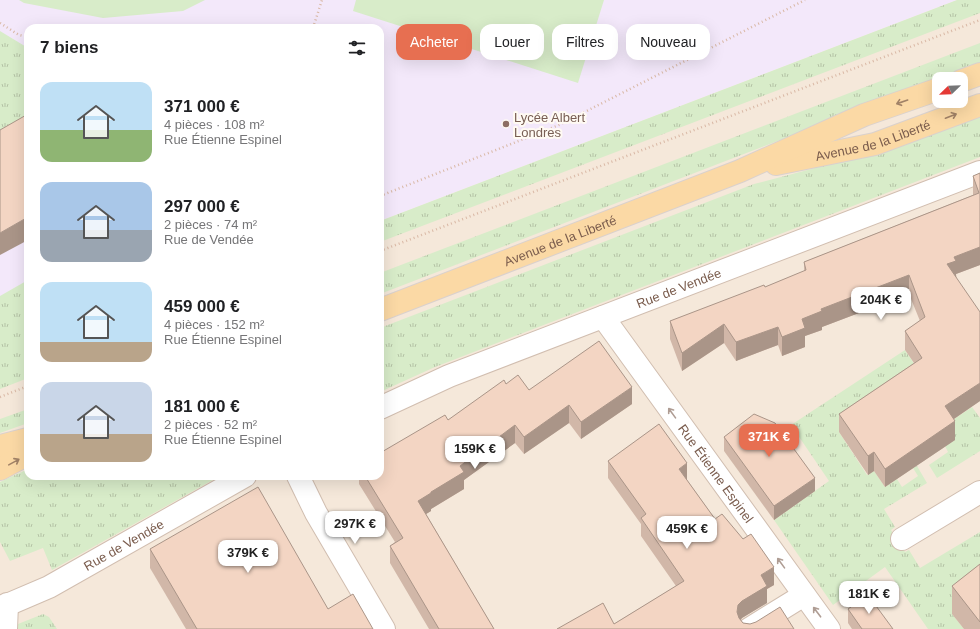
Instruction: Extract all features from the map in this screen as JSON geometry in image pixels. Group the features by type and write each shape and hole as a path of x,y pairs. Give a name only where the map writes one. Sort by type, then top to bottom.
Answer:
{"main road":[{"path":"968,78 980,74"},
{"name":"Avenue de la Liberté","path":"384,308 740,171 864,115 932,91"},
{"name":"Avenue de la Liberté","path":"740,171 875,144 980,105"},
{"path":"0,446 24,439"},
{"path":"0,469 24,456"}],"street":[{"name":"Rue de Vendée","path":"384,406 448,376 980,172"},
{"name":"Rue Étienne Espinel","path":"603,317 830,629"},
{"name":"Rue de Vendée","path":"4,606 49,587 238,480"},
{"path":"300,480 316,514 384,629"},
{"path":"902,539 980,492"},
{"path":"748,629 804,595"},
{"path":"4,606 6,629"}],"path":[{"path":"314,24 322,0"},
{"path":"384,194 559,126 805,0"},
{"path":"384,249 980,20"},
{"path":"0,23 19,35 24,36"},
{"path":"0,397 24,388"}],"shaded area":[{"name":"Lycée Albert Londres","path":"0,0 957,0 384,219 384,24 24,24 24,358 0,367"},
{"path":"957,0 980,0 980,629 0,629 0,367 24,358 24,480 384,480 384,219"}],"green space":[{"path":"19,0 205,0 183,11 103,18 24,3"},
{"path":"356,0 604,0 596,24 552,24 552,60 585,60 578,83 506,60 544,60 544,24 480,24 480,52 472,49 472,24 396,25 353,11"},
{"path":"957,0 980,0 980,13 384,240 384,219"},
{"path":"0,31 24,46 24,125 0,139"},
{"path":"980,43 980,63 957,72 932,72 932,81 384,292 384,271"},
{"path":"980,112 980,157 435,367 384,390 384,326 754,184 876,152"},
{"path":"24,282 24,380 0,389 0,296"},
{"path":"905,350 932,391 839,432 867,475 874,471 885,487 897,479 902,487 918,476 913,468 917,466 927,483 884,509 895,527 891,530 905,552 909,550 920,568 980,532 980,591 952,614 964,629 928,629 885,567 833,605 774,520 829,481 791,425"},
{"path":"972,407 980,418 980,451 937,478 929,465 948,452 945,446 945,425"},
{"path":"24,410 24,424 0,433 0,419"},
{"path":"24,471 24,480 213,480 52,570 43,548 10,561 0,542 0,482"},
{"path":"43,614 49,617 57,629 17,629 18,624"}],"building":[{"path":"24,116 24,219 0,233 0,130"},
{"path":"980,173 980,247 954,257 956,261 947,264 980,312 980,383 945,406 955,421 885,469 874,452 868,456 839,414 922,358 905,331 925,317 909,275 821,309 822,311 802,319 805,328 782,337 778,327 736,342 724,324 682,353 670,321 764,285 765,287 806,270 804,262 979,193 973,176"},
{"path":"599,341 632,387 581,422 569,405 524,437 515,425 460,466 464,472 418,501 494,629 439,629 390,546 403,538 367,480 384,480 384,451 445,415 448,420 504,380 506,384 518,375 529,390"},
{"path":"754,414 775,423 815,478 774,506 724,437"},
{"path":"659,424 687,463 679,469 715,519 722,514 743,539 751,534 774,567 761,575 767,586 738,605 737,612 739,618 743,623 750,624 756,622 780,607 794,629 557,629 603,603 614,624 684,581 641,518 646,514 608,461"},
{"path":"258,487 328,609 353,594 373,629 197,629 150,549"},
{"path":"980,564 980,622 952,586"},
{"path":"868,595 893,629 862,629 848,609"}],"place":[{"name":"Lycée Albert Londres","path":"506,124"}]}
